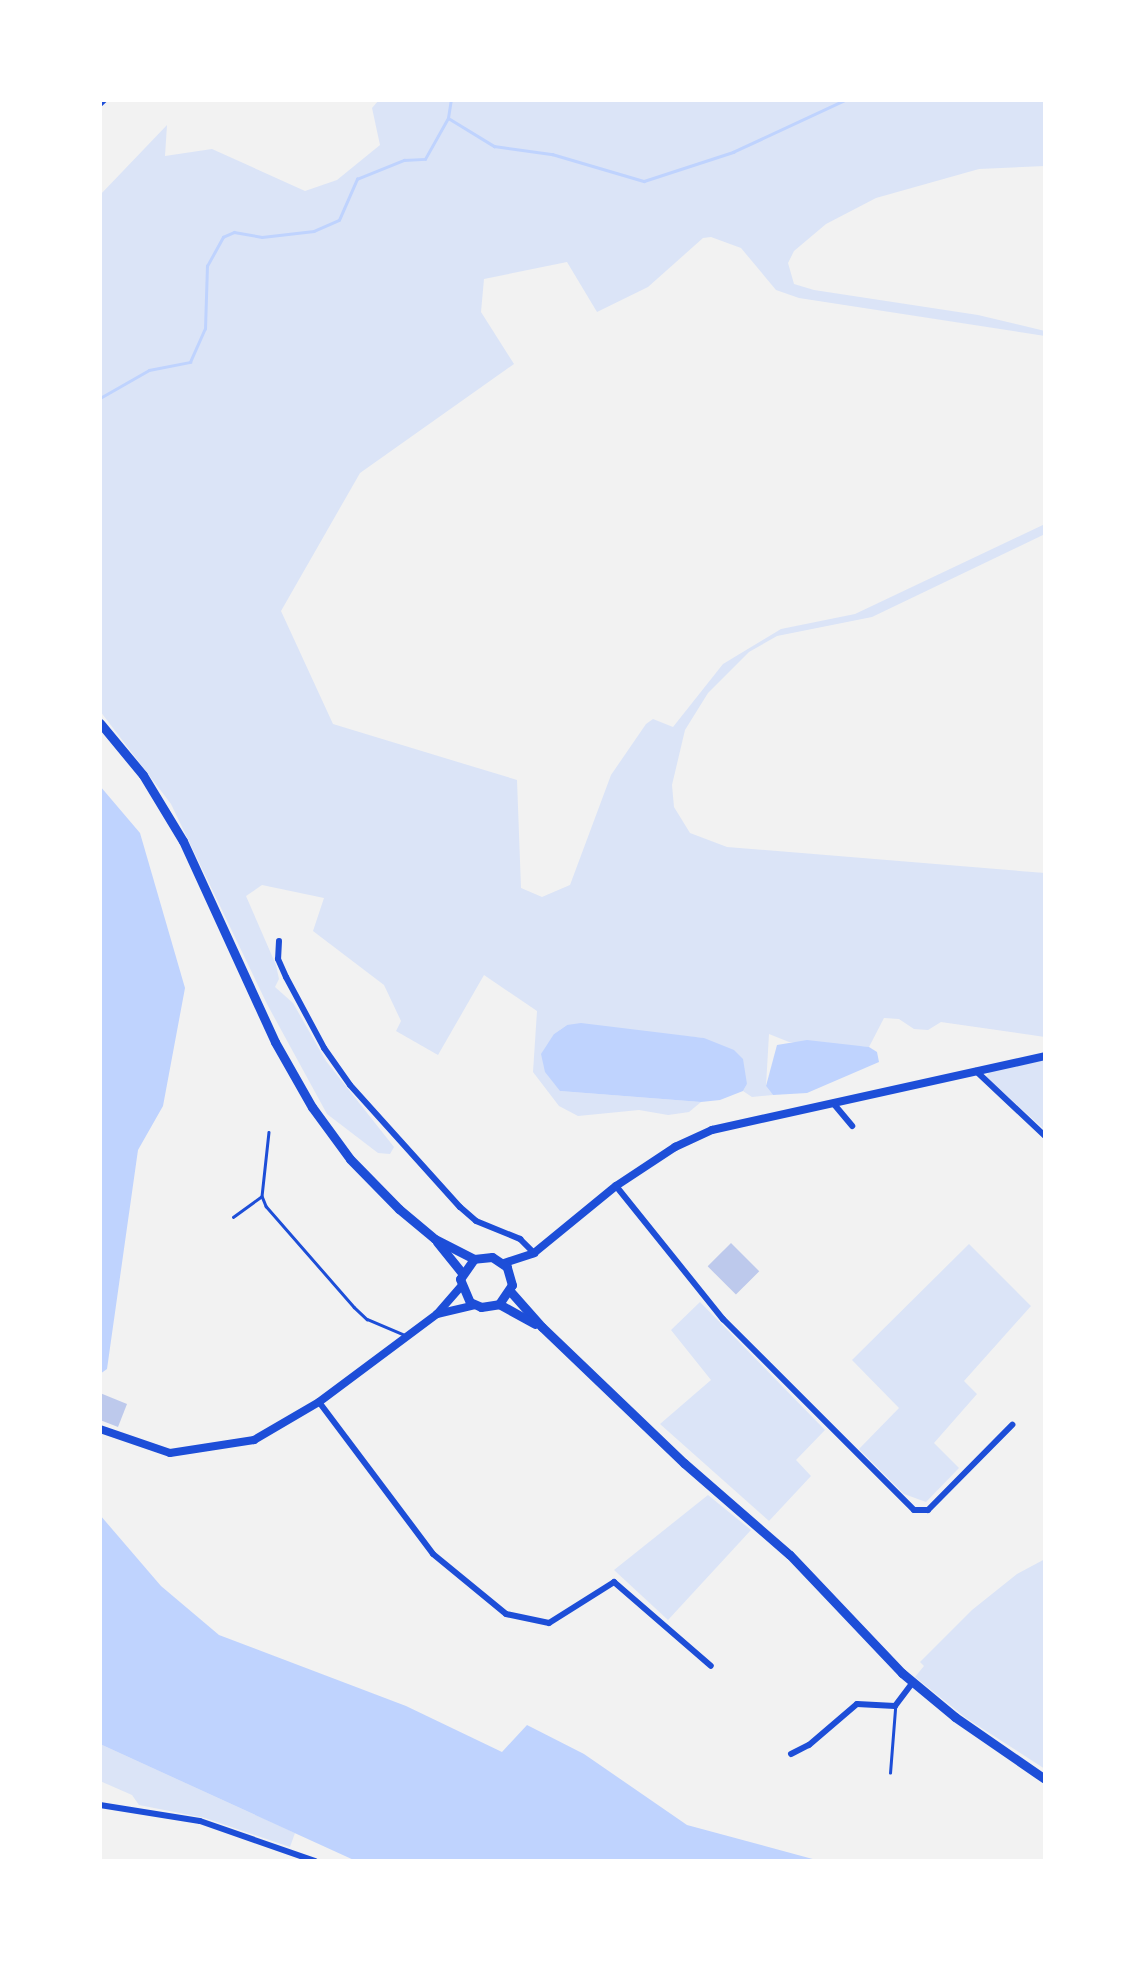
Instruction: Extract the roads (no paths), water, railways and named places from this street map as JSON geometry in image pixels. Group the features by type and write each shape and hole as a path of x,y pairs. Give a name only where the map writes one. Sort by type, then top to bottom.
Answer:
{"main road":[{"path":"100,723 143,775 182,841 275,1042 312,1106 373,1184 435,1240 462,1273"},
{"path":"435,1240 474,1259"},
{"path":"499,1304 510,1290 512,1279 504,1263 486,1256 474,1259 462,1273 460,1286 475,1305 499,1304 542,1327"},
{"path":"510,1290 542,1327 684,1463 790,1555 913,1682 1045,1779"}],"street":[{"path":"279,941 278,954 286,977 324,1048 350,1085 460,1207 476,1220 520,1239 534,1252"},
{"path":"504,1263 522,1260 616,1186 675,1147 712,1130 1045,1056"},
{"path":"976,1070 1045,1136"},
{"path":"832,1102 852,1126"},
{"path":"616,1186 723,1320 914,1510 928,1510 1012,1425"},
{"path":"512,1279 522,1260"},
{"path":"100,1428 164,1452 227,1448 264,1436 319,1402 436,1314 460,1286"},
{"path":"436,1314 475,1305"},
{"path":"319,1402 433,1554 506,1614 550,1623 614,1582 711,1666"},
{"path":"791,1754 809,1745 857,1704 895,1706 913,1682"},
{"path":"100,1805 200,1821 315,1861"}],"lane":[{"path":"269,1132 262,1196 354,1308 406,1336"},
{"path":"234,1217 262,1196"},
{"path":"890,1772 895,1706"}],"water":[{"path":"100,786 140,833 185,988 163,1106 138,1150 107,1369 100,1374"},
{"path":"581,1023 704,1038 734,1050 743,1059 747,1084 743,1091 720,1100 701,1102 560,1091 545,1072 541,1054 554,1034 567,1025"},
{"path":"807,1040 869,1047 877,1052 879,1062 807,1093 773,1095 766,1086 777,1045"},
{"path":"100,1515 161,1586 219,1635 406,1706 502,1752 527,1725 584,1754 687,1825 820,1861 356,1861 100,1744"}],"waterway":[{"path":"100,398 149,370 190,362 205,329 207,266 223,237 234,232 262,237 314,231 339,220 357,179 404,160 425,159 448,118 451,100"},
{"path":"450,119 494,146 552,154 644,181 733,152 845,100"}]}
